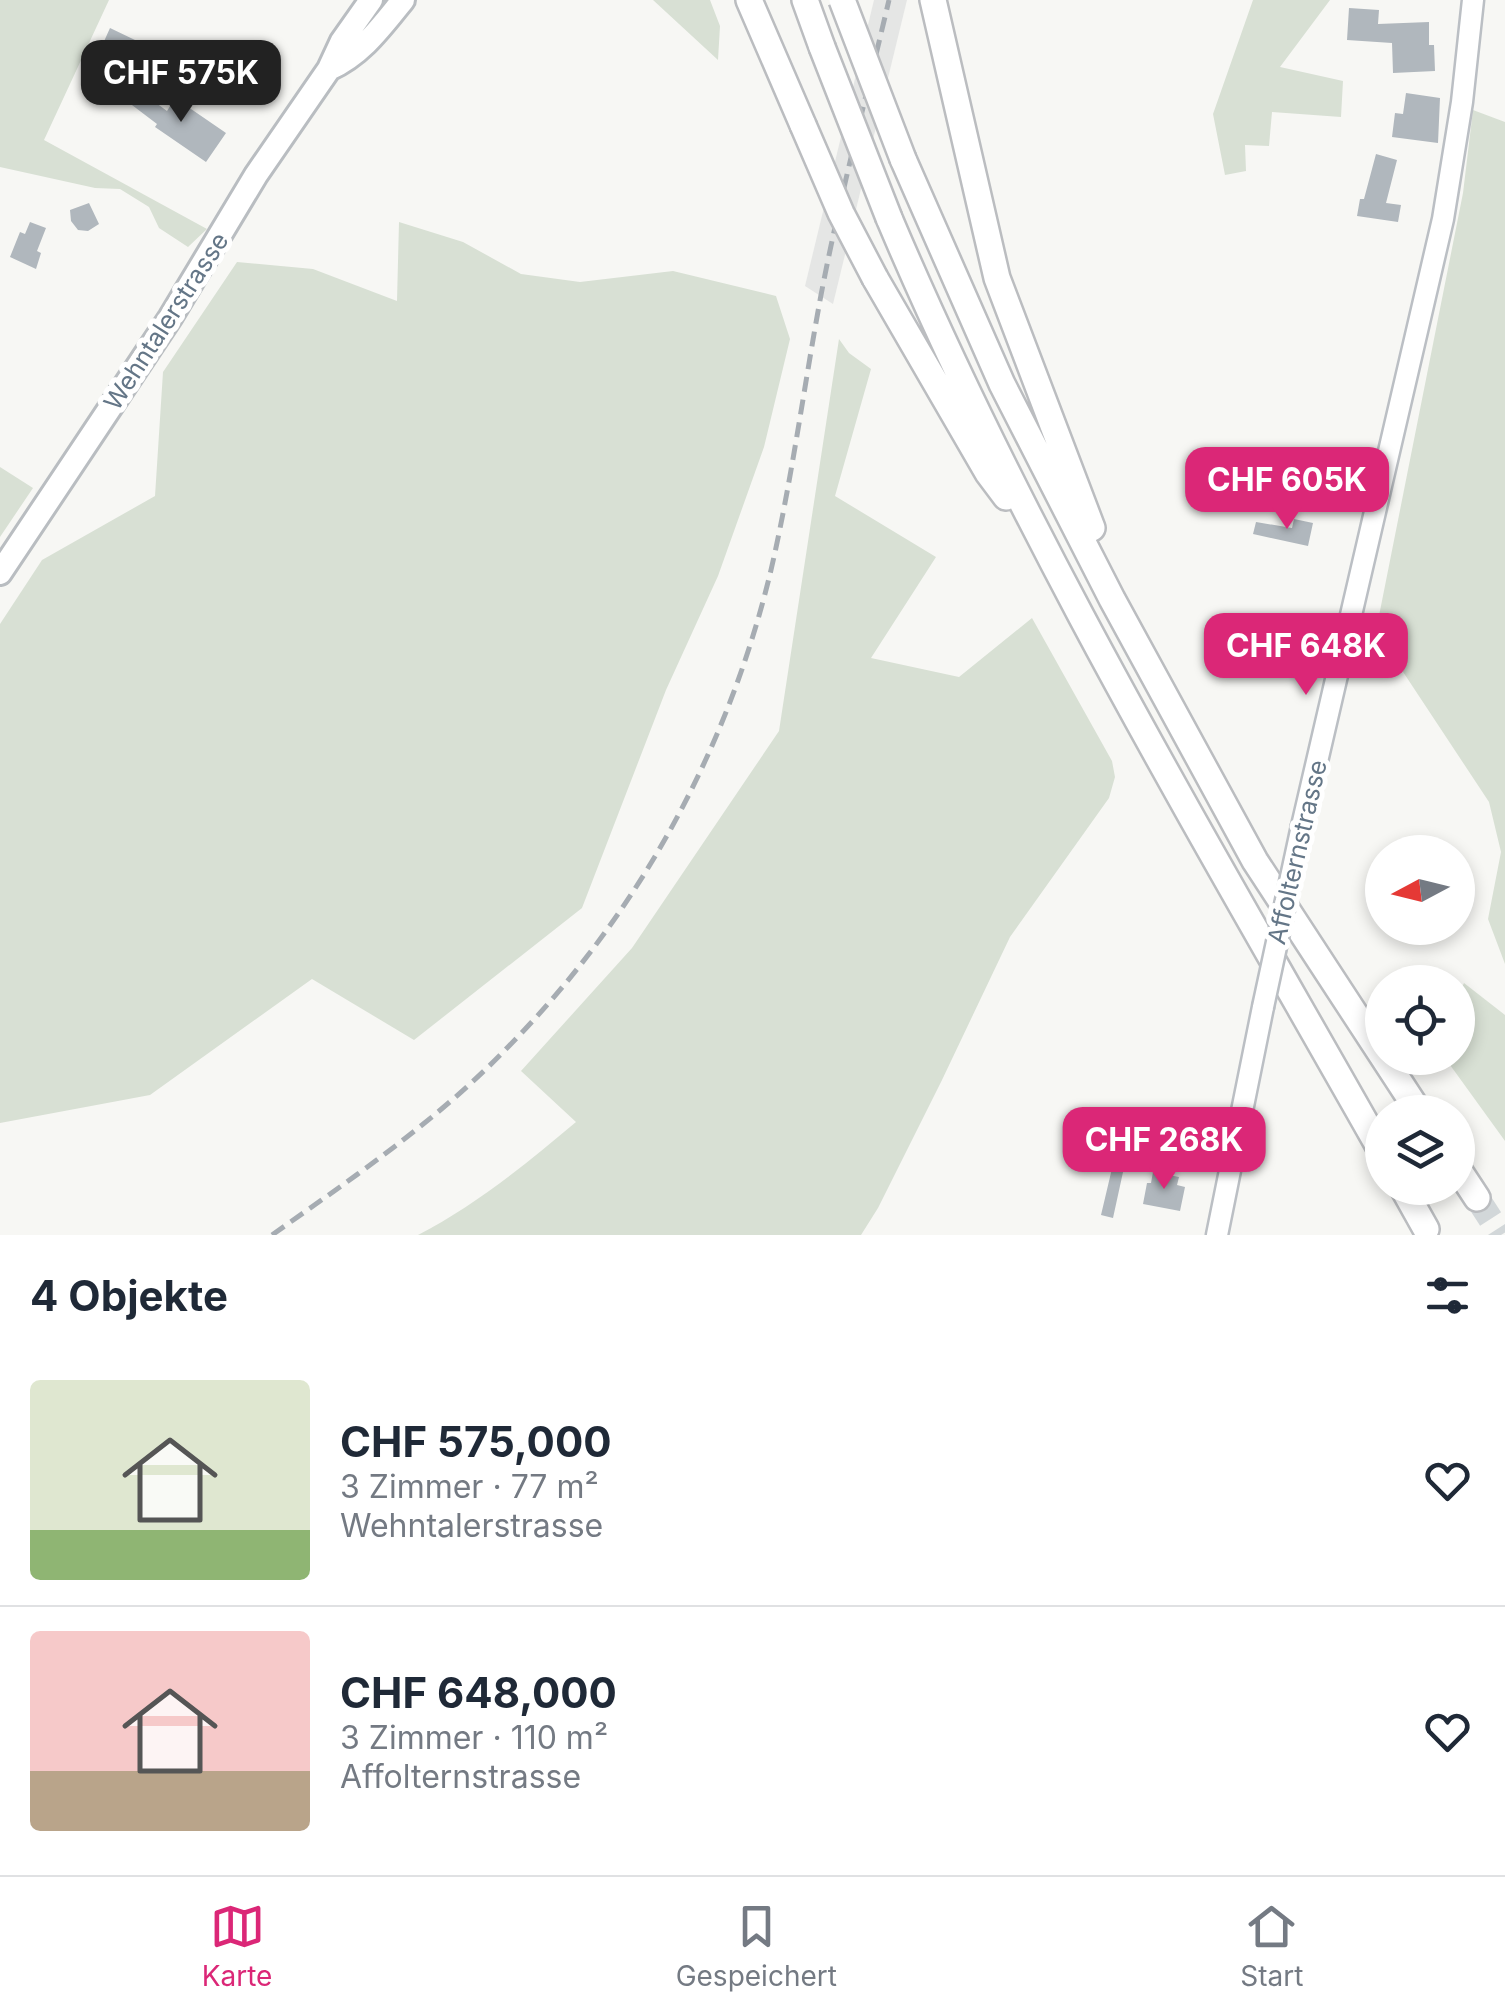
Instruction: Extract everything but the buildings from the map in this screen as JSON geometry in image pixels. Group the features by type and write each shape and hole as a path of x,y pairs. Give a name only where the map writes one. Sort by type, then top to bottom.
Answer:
{"highway":[{"path":"749,0 840,212 875,278 988,473 1047,551"},
{"path":"805,0 889,218 970,398 1047,551 1365,1122"},
{"path":"842,0 902,159 1002,384 1255,861 1408,1095"},
{"path":"935,8 997,278 1071,478 1145,637 1164,693"},
{"path":"1413,1205 1426,1228"}],"main road":[{"name":"Wehntalerstrasse","path":"0,573 181,301 371,0"},
{"name":"Wehntalerstrasse","path":"329,69 349,60 368,43 403,0"}],"street":[{"name":"Affolternstrasse","path":"1217,1235 1302,826 1443,218 1464,91 1473,0"}],"shaded area":[{"path":"0,0 109,0 44,140 207,229 188,247 159,228 149,207 120,189 95,188 0,167"},
{"path":"653,0 710,0 720,26 718,60"},
{"path":"874,0 907,0 833,304 805,286"},
{"path":"1253,0 1330,0 1280,67 1343,81 1341,117 1272,112 1269,146 1245,145 1246,171 1225,175 1213,114"},
{"path":"1473,110 1505,122 1505,964 1488,919 1501,852 1489,802 1376,631 1463,193"},
{"path":"399,222 463,242 521,274 580,282 673,271 776,296 790,339 764,447 718,576 666,690 582,908 414,1040 312,979 150,1095 0,1123 0,624 42,560 155,496 163,372 237,262 313,269 397,301"},
{"path":"839,339 849,353 871,369 835,496 936,557 871,658 959,677 1032,618 1112,761 1115,777 1109,798 1010,937 878,1208 861,1235 418,1235 480,1197 576,1122 521,1071 632,948 779,731"},
{"path":"0,467 33,488 0,537"},
{"path":"1475,992 1505,1015 1505,1141 1457,1075 1475,1075"}],"tunnel":[{"path":"1477,1198 1501,1235"}],"railway":[{"path":"272,1235 453,1099 555,996 637,886 703,765 753,637 771,570 828,258 889,0"}]}
